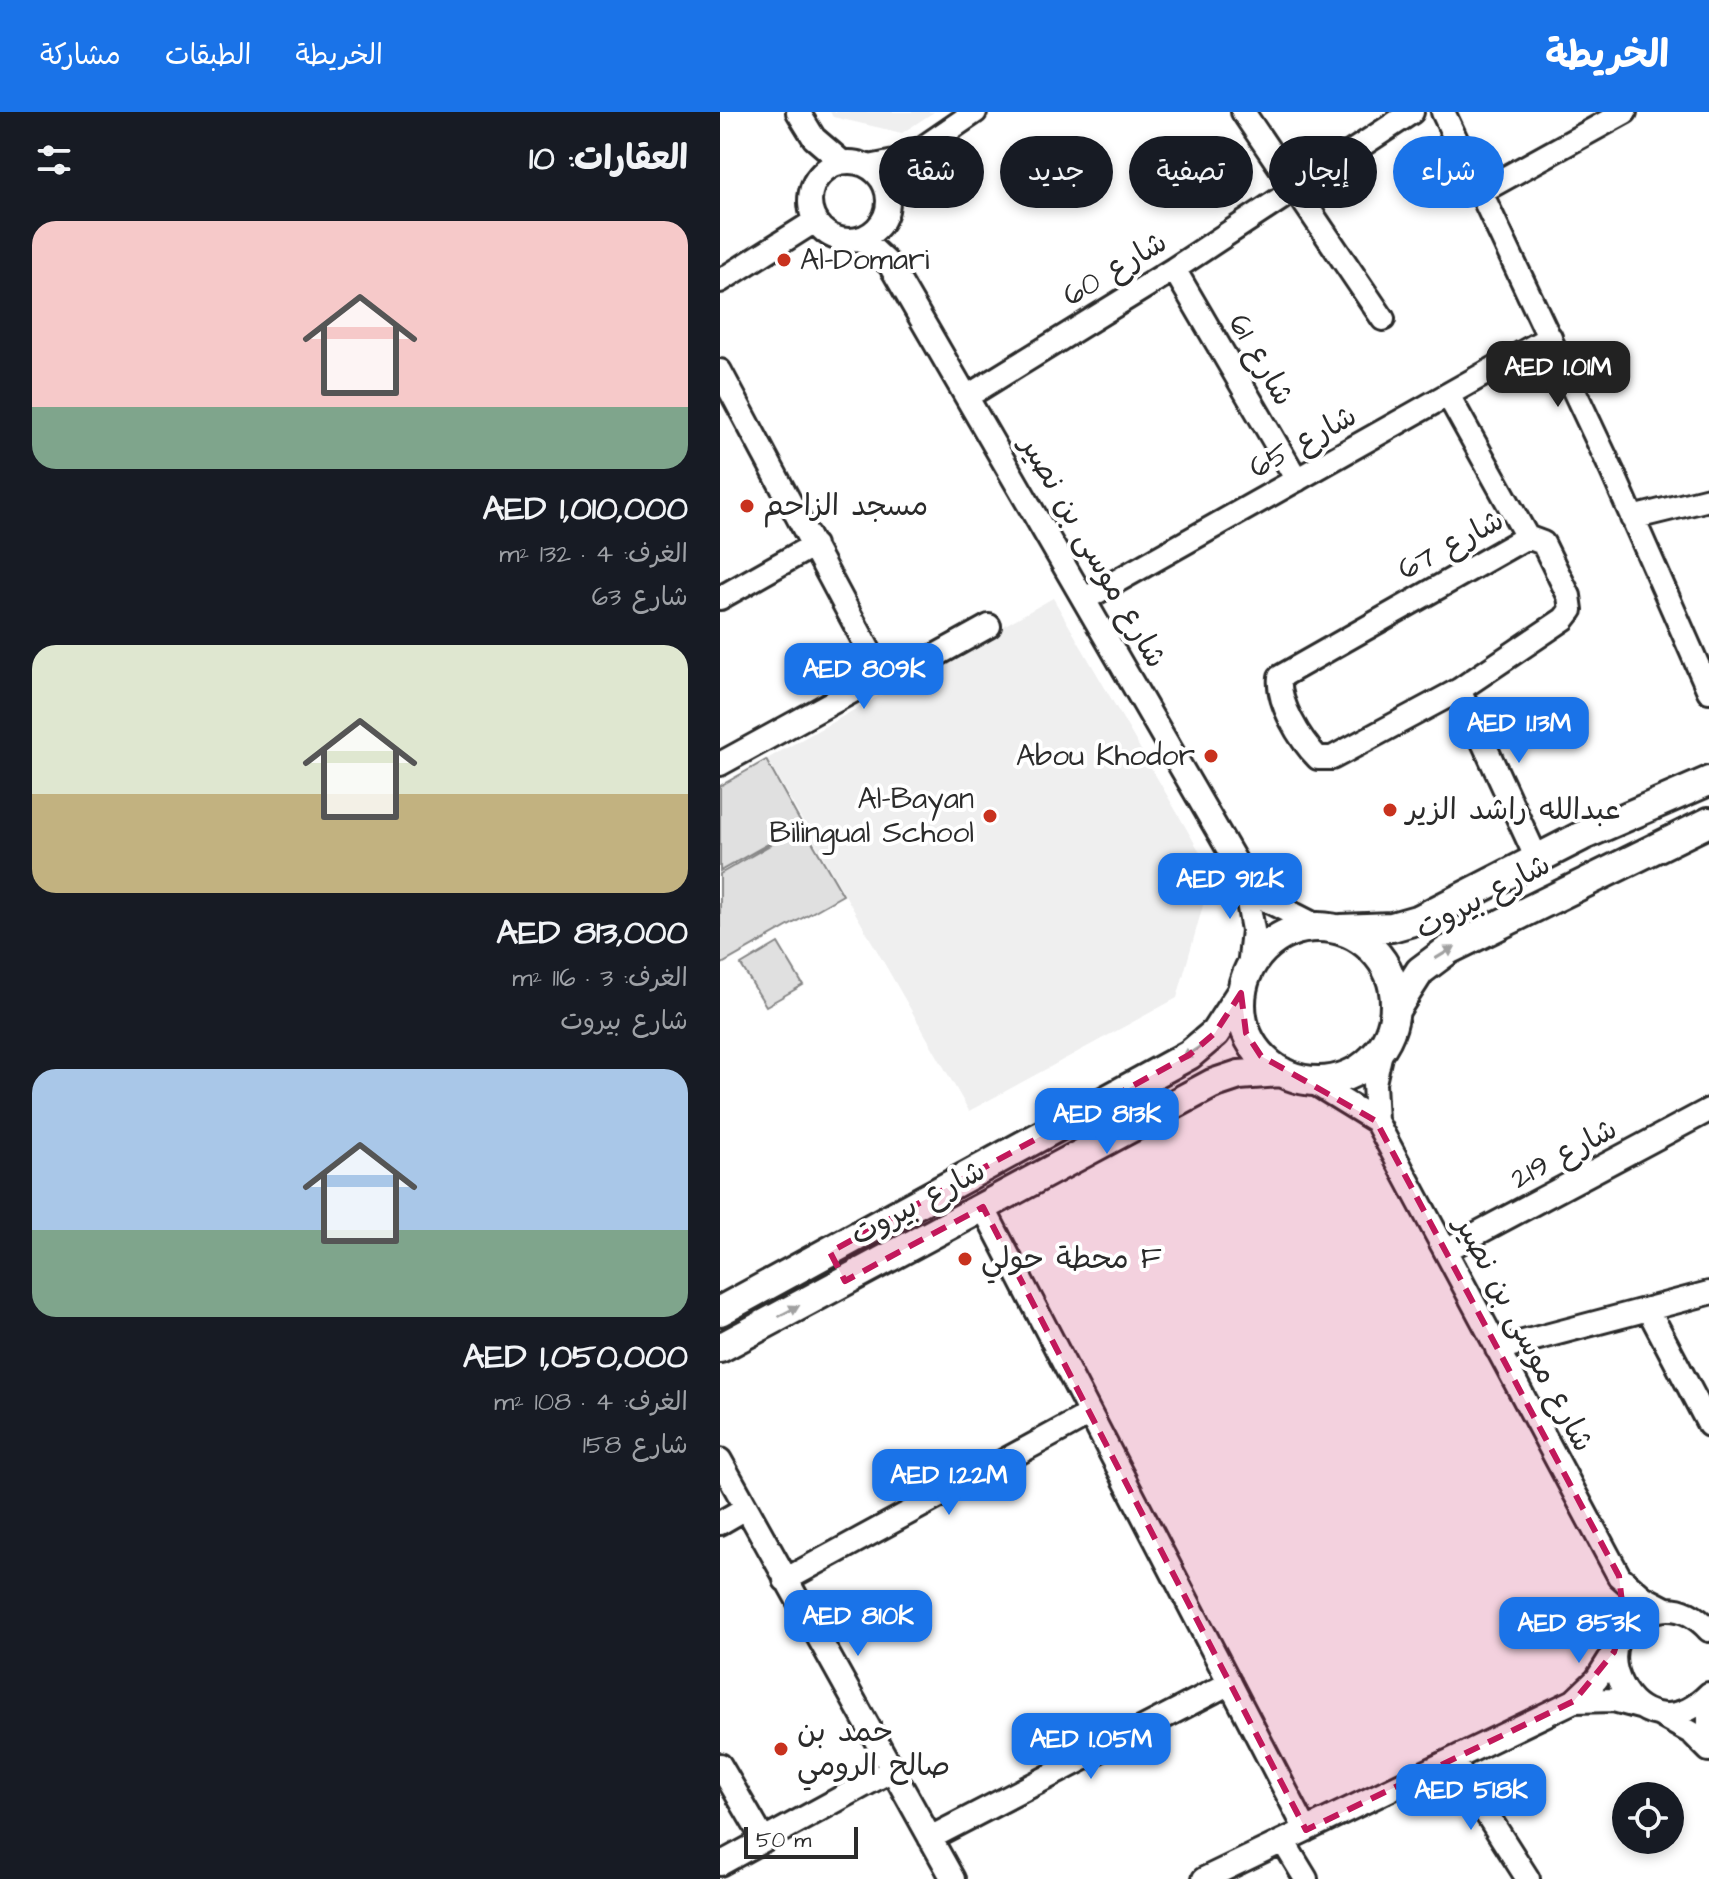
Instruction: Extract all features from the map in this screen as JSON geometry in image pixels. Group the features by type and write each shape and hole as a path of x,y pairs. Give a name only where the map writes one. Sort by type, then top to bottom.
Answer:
{"main road":[{"name":"شارع بيروت","path":"1328,928 1392,927 1420,919 1596,830 1709,781"},
{"path":"1648,806 1642,819 1646,832 1657,840 1671,840"},
{"name":"شارع بيروت","path":"1395,1010 1420,971 1440,955 1709,822"},
{"path":"1596,830 1606,830 1620,841 1622,850 1615,867"},
{"path":"1328,928 1351,935 1376,953 1391,980 1395,1010 1382,1047 1351,1073 1311,1081 1282,1072 1261,1056 1246,1033 1245,981 1271,942 1286,934 1328,928"},
{"name":"شارع بيروت","path":"720,1311 1107,1100 1208,1041 1245,981"},
{"name":"شارع بيروت","path":"720,1348 1220,1080 1249,1073 1282,1072"},
{"path":"994,1201 1038,1165 1116,1121 1118,1109 1107,1100"},
{"path":"830,1252 831,1270 845,1281"}],"street":[{"path":"798,112 814,138 842,162 869,167 879,165"},
{"path":"940,136 975,112"},
{"path":"1243,112 1269,150"},
{"name":"شارع 60","path":"1376,136 1412,112"},
{"path":"1443,112 1455,136"},
{"path":"1504,179 1625,112"},
{"path":"814,138 819,175 810,197 815,221 835,237 861,238 883,221 885,208"},
{"path":"819,175 842,162"},
{"path":"869,167 879,178"},
{"name":"شارع 60","path":"968,396 1174,269 1269,206"},
{"path":"1308,208 1383,319"},
{"path":"1490,208 1709,691"},
{"path":"720,281 815,221"},
{"name":"شارع موسى بن نصير","path":"883,221 890,265"},
{"name":"شارع موسى بن نصير","path":"861,238 890,265 1241,871 1268,901 1328,928"},
{"name":"شارع 61","path":"1174,269 1297,480"},
{"name":"شارع 65","path":"1085,599 1550,337"},
{"path":"720,371 882,675"},
{"path":"1448,395 1527,537"},
{"path":"1632,518 1709,499"},
{"name":"شارع 67","path":"1527,537 1543,543 1569,596 1571,610 1564,619 1459,690 1332,758 1318,758 1309,748 1279,688 1280,677 1301,662 1527,537"},
{"path":"720,598 814,545"},
{"path":"720,764 882,675 924,662 989,626"},
{"path":"1459,690 1537,859"},
{"name":"شارع موسى بن نصير","path":"1241,871 1252,914 1245,981"},
{"name":"شارع موسى بن نصير","path":"1382,1047 1374,1083 1376,1121 1619,1576 1624,1610 1618,1643 1618,1684 1648,1710"},
{"name":"شارع موسى بن نصير","path":"1311,1081 1376,1121"},
{"name":"شارع 219","path":"1446,1250 1709,1110"},
{"path":"994,1201 1090,1414 1306,1830"},
{"path":"1497,1349 1709,1293"},
{"path":"1648,1309 1709,1425"},
{"path":"785,1580 1090,1414"},
{"path":"720,1460 953,1879"},
{"path":"720,1523 746,1508"},
{"name":"شارع موسى بن نصير","path":"1619,1576 1643,1597 1704,1623"},
{"path":"1204,1879 1574,1701 1605,1670 1618,1643 1641,1616 1666,1609"},
{"path":"930,1838 1230,1683"},
{"path":"1648,1710 1685,1711 1709,1694"},
{"path":"1574,1701 1613,1700 1648,1710 1682,1726 1709,1750"},
{"path":"1709,1706 1709,1750"},
{"path":"1453,1761 1528,1879"},
{"path":"720,1765 763,1839"},
{"path":"720,1864 892,1770"},
{"path":"1283,1841 1306,1879"}],"highlighted area":[{"path":"1241,993 1246,1033 1261,1056 1376,1121 1619,1576 1624,1621 1614,1652 1574,1701 1306,1830 983,1207 845,1281 830,1252 1189,1055 1215,1033"}],"shaded area":[{"path":"830,112 934,112 902,133 833,117"},
{"name":"Al-Bayan Bilingual School","path":"1053,598 1212,873 1177,998 969,1111 767,759"},
{"path":"766,760 802,825 720,871 720,786"},
{"path":"803,826 843,895 720,965 720,874"},
{"path":"778,943 803,985 766,1006 741,965"}],"place":[{"name":"Al-Domari","path":"784,260"},
{"name":"مسجد الزاحم","path":"747,506"},
{"name":"Abou Khodor","path":"1211,756"},
{"name":"عبدالله راشد الزير","path":"1390,810"},
{"name":"Al-Bayan Bilingual School","path":"990,816"},
{"name":"محطة حولي F","path":"965,1259"},
{"name":"حمد بن صالح الرومي","path":"781,1749"}]}
